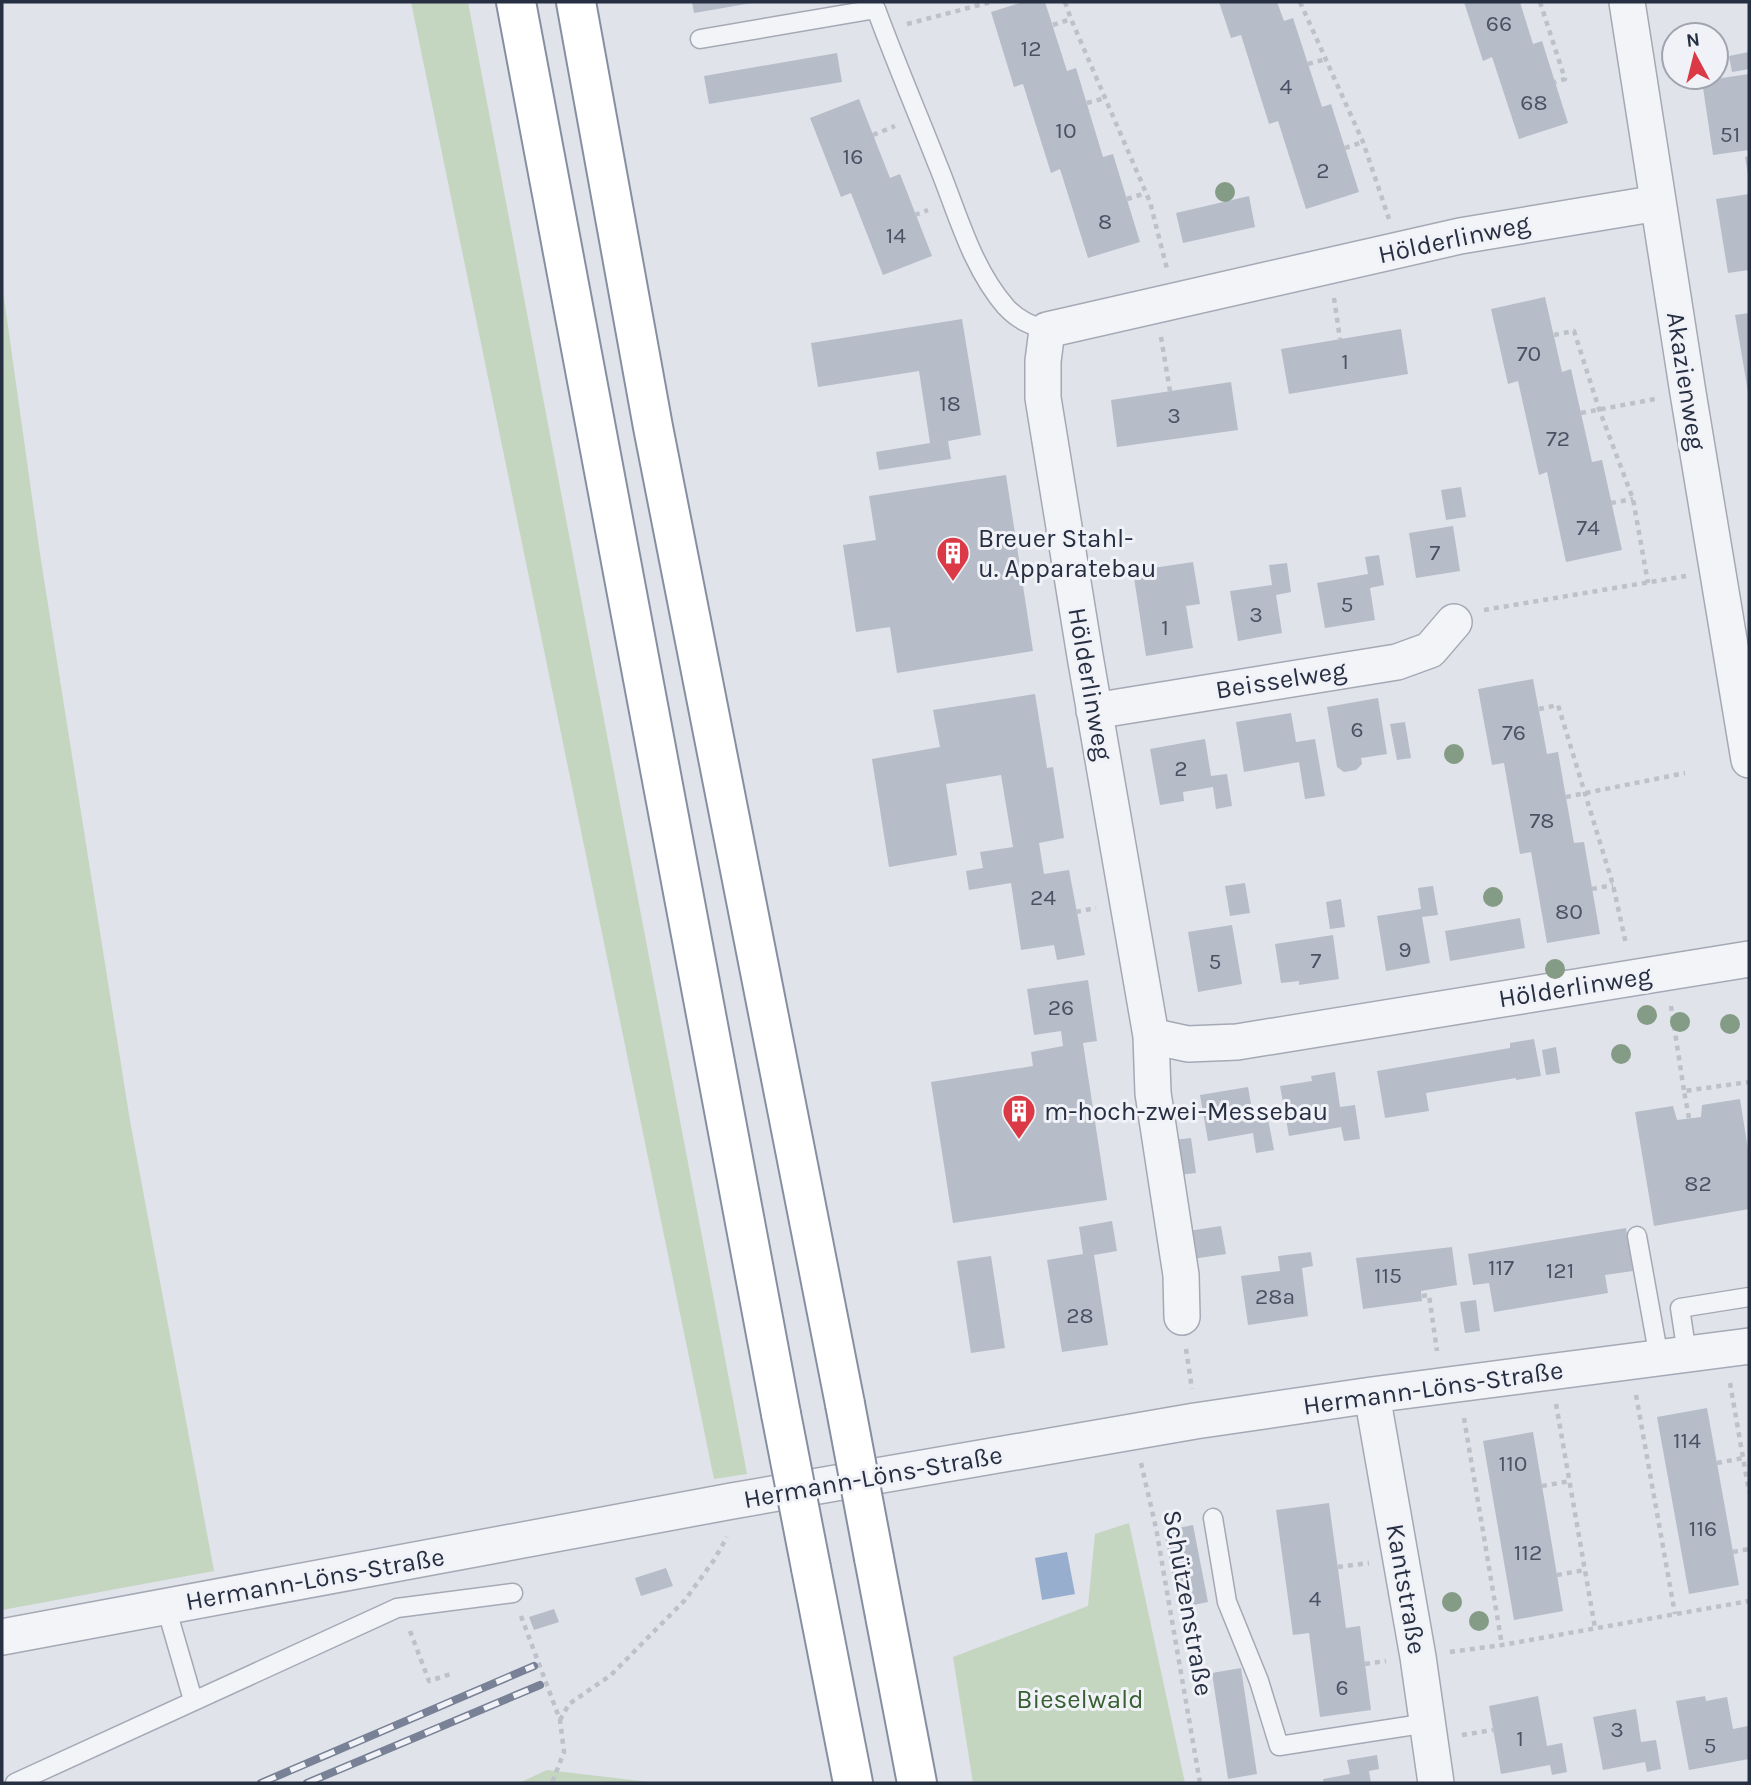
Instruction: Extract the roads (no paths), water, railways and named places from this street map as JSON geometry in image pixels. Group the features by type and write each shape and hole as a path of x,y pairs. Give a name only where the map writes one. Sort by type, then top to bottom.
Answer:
{"highway":[{"path":"516,2 781,1414 853,1783"},
{"path":"576,2 653,427 917,1783"}],"street":[{"name":"Akazienweg","path":"1627,2 1749,760"},
{"name":"Hölderlinweg","path":"1182,1317 1181,1275 1153,1093 1152,1036 1094,711 1043,398 1043,360 1047,330 1461,236 1658,203"},
{"name":"Beisselweg","path":"1094,711 1397,662 1430,650 1454,622"},
{"name":"Hölderlinweg","path":"1152,1036 1188,1044 1237,1042 1749,959"},
{"name":"Hermann-Löns-Straße","path":"2,1637 732,1501 1134,1431 1372,1395 1737,1348"},
{"name":"Kantstraße","path":"1372,1395 1418,1657 1436,1783"}],"lane":[{"path":"700,39 876,9 967,241 983,272 1006,306 1026,324 1047,330"},
{"path":"1637,1236 1659,1358"},
{"path":"1659,1358 1680,1308 1749,1297"},
{"path":"1213,1518 1227,1601 1259,1681 1279,1746 1427,1723"},
{"path":"15,1783 397,1608 513,1593"},
{"path":"166,1606 193,1700"}],"water":[{"path":"1067,1552 1075,1594 1042,1600 1035,1558"}],"railway":[{"path":"261,1783 534,1666"},
{"path":"307,1783 540,1685"}],"place":[{"name":"Breuer Stahl- u. Apparatebau","path":"953,583"},
{"name":"m-hoch-zwei-Messebau","path":"1019,1141"}],"park label":[{"name":"Bieselwald","path":"1080,1699"}]}
